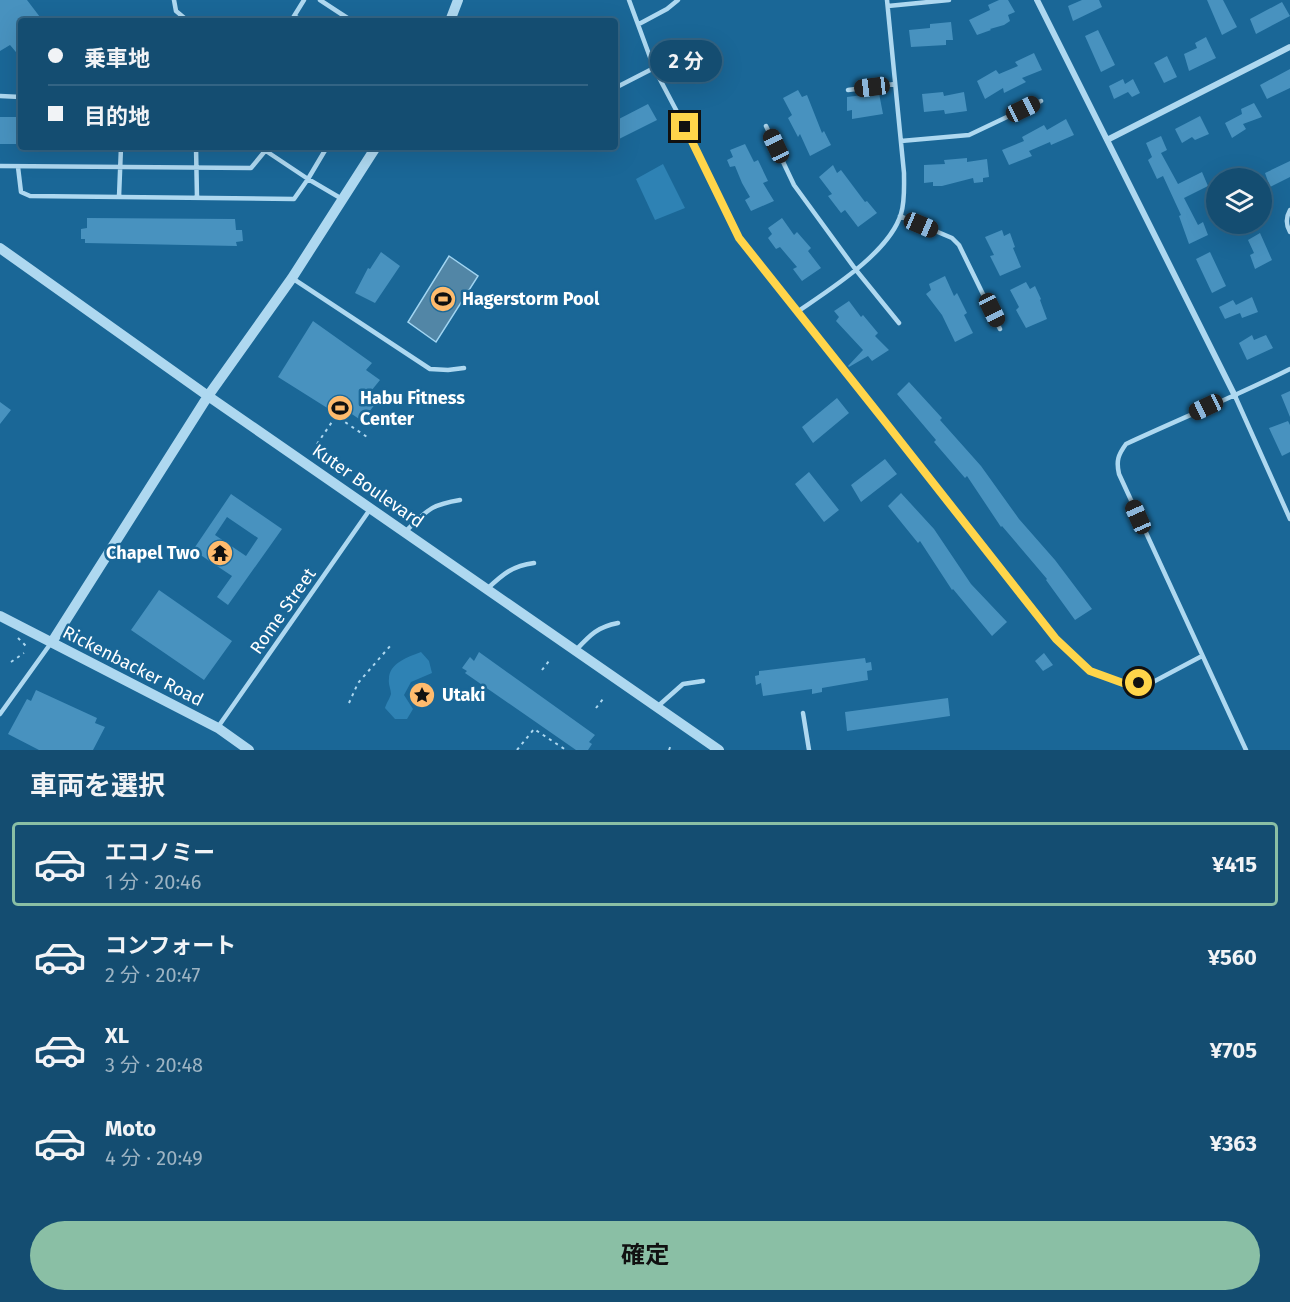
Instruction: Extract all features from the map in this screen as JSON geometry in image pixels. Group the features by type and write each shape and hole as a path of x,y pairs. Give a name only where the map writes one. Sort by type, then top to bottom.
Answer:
{"street":[{"path":"451,18 458,0"},
{"path":"1037,0 1235,396"},
{"path":"1107,140 1290,47"},
{"path":"52,642 208,396 292,278 374,150"},
{"name":"Kuter Boulevard","path":"0,248 208,396 719,750"},
{"name":"Rickenbacker Road","path":"0,616 218,728 249,750"}],"lane":[{"path":"174,0 176,11 184,18"},
{"path":"292,18 304,0"},
{"path":"320,0 347,18"},
{"path":"629,0 654,68 739,238 1056,639 1090,671 1123,683 1153,682 1202,656"},
{"path":"639,24 667,9 678,0"},
{"path":"797,312 856,270 876,251 900,216 904,197 901,141 887,3 949,0"},
{"path":"294,15 298,18"},
{"path":"618,86 654,68"},
{"path":"848,90 895,84"},
{"path":"0,96 18,97"},
{"path":"901,141 969,135 1041,100"},
{"path":"766,126 794,185 856,270 899,323"},
{"path":"119,197 121,150"},
{"path":"196,150 197,198"},
{"path":"18,167 21,192 30,196 294,199 325,150"},
{"path":"0,166 251,168 265,151 342,199"},
{"path":"1290,210 1286,221 1290,232"},
{"path":"900,216 952,238 959,245 1000,328"},
{"path":"292,278 430,369 464,368"},
{"path":"1246,750 1119,474 1116,462 1125,444 1235,396 1290,369"},
{"path":"1235,396 1290,519"},
{"path":"405,532 432,507 460,500"},
{"name":"Rome Street","path":"218,728 371,508"},
{"path":"487,589 513,568 534,563"},
{"path":"576,650 592,633 618,623"},
{"path":"0,714 52,642"},
{"path":"657,707 683,684 703,681"},
{"path":"803,713 809,750"}],"path":[{"path":"317,444 336,416 370,439"},
{"path":"349,703 358,683 391,645"},
{"path":"11,662 24,653"},
{"path":"542,670 549,661"},
{"path":"596,708 603,699"},
{"path":"517,750 534,729 566,750"},
{"path":"669,750 671,746"}],"shaded area":[{"path":"663,164 685,208 655,220 636,179"},
{"name":"Hagerstorm Pool","path":"449,256 478,276 436,342 408,322"},
{"path":"421,652 429,661 432,673 411,682 404,695 413,709 407,719 395,719 385,708 391,694 390,673 400,661"}],"building":[{"path":"0,0 27,0 41,18 18,18 18,54 10,45 0,51"},
{"path":"999,0 1008,0 1015,12 1008,15 1010,21 977,35 969,20 990,10 988,5"},
{"path":"1082,0 1099,0 1102,7 1073,21 1068,6"},
{"path":"1207,0 1223,0 1237,27 1222,35"},
{"path":"1282,2 1290,16 1256,34 1250,19"},
{"path":"951,22 953,40 946,40 946,45 911,47 909,30 930,28 930,24"},
{"path":"1098,30 1115,65 1101,72 1085,36"},
{"path":"1206,37 1216,58 1189,71 1184,54 1197,48 1195,43"},
{"path":"1034,53 1042,70 1022,78 1026,82 1004,93 1003,88 985,99 977,81 996,70 999,74 1018,66 1015,62"},
{"path":"1167,56 1177,77 1164,83 1154,63"},
{"path":"1290,69 1290,88 1267,99 1260,85"},
{"path":"1123,79 1125,84 1133,79 1140,93 1132,97 1128,92 1114,99 1109,86"},
{"path":"798,90 802,97 807,95 822,133 824,131 831,145 810,156 800,134 798,137 788,118 792,115 783,98"},
{"path":"943,92 944,96 964,92 967,111 945,114 944,110 924,112 922,94"},
{"path":"879,93 883,114 852,119 852,110 847,111 847,97"},
{"path":"1254,103 1262,117 1243,124 1246,129 1232,138 1225,123 1242,114 1241,109"},
{"path":"648,104 657,120 618,140 618,119"},
{"path":"1200,116 1209,134 1195,140 1192,137 1182,143 1175,129"},
{"path":"0,117 18,117 18,144 0,144"},
{"path":"1066,119 1074,135 1029,151 1032,156 1009,165 1002,150 1024,141 1022,137 1044,125 1047,130"},
{"path":"1161,136 1167,150 1161,153 1178,184 1202,172 1206,187 1184,198 1198,225 1203,222 1208,235 1189,244 1179,216 1181,215 1163,176 1157,179 1148,160 1152,157 1146,143"},
{"path":"745,144 754,162 758,160 768,181 763,183 774,201 751,211 745,200 750,197 735,166 730,167 727,160 733,157 730,150"},
{"path":"967,158 967,162 987,159 989,177 983,178 983,182 974,183 973,178 942,186 933,186 933,182 924,183 924,165 945,164 944,160"},
{"path":"1290,161 1290,177 1272,186 1272,170"},
{"path":"833,165 837,173 841,170 865,202 867,201 877,213 858,227 845,210 841,213 828,196 832,194 819,177"},
{"path":"87,218 235,219 236,230 242,230 243,241 236,242 237,246 85,243 85,239 81,239 81,229 87,228"},
{"path":"782,218 794,235 797,232 811,248 808,251 821,268 802,281 793,269 797,267 780,247 776,249 768,238 772,234 768,228"},
{"path":"1002,230 1004,236 1010,233 1021,267 1000,276 990,256 994,255 985,237"},
{"path":"1260,234 1272,260 1255,269 1250,255 1254,253 1248,240"},
{"path":"381,252 400,266 375,303 355,293 368,268 370,269"},
{"path":"1210,252 1226,286 1212,293 1196,259"},
{"path":"945,276 954,296 957,293 967,313 964,315 973,333 955,342 942,315 926,294 931,290 929,284"},
{"path":"1026,282 1030,289 1035,286 1047,319 1026,328 1016,310 1019,307 1010,290"},
{"path":"1252,297 1258,312 1242,318 1240,313 1225,319 1219,307 1233,300 1236,305"},
{"path":"849,301 861,317 863,315 878,333 875,336 889,350 872,361 868,356 849,367 863,350 836,321 839,317 834,311"},
{"path":"313,321 372,363 366,370 380,380 367,396 376,403 362,421 346,410 340,416 278,377"},
{"path":"1252,335 1254,340 1266,335 1273,348 1247,360 1239,343"},
{"path":"909,382 981,466 1019,519 1055,560 1092,609 1075,620 1047,579 1001,527 967,476 965,478 934,442 936,440 897,394"},
{"path":"1290,391 1290,417 1281,395"},
{"path":"837,398 849,413 813,443 802,427"},
{"path":"0,402 11,410 0,424"},
{"path":"1288,421 1290,452 1282,456 1269,428"},
{"path":"885,459 897,474 861,502 851,485"},
{"path":"809,472 839,510 824,522 795,484"},
{"path":"901,493 934,529 971,584 1007,622 992,636 952,590 920,541 918,543 888,506"},
{"path":"231,494 282,529 228,605 217,597 232,576 193,550","holes":["227,517 258,538 246,556 215,535"]},
{"path":"159,590 232,641 204,680 131,630"},
{"path":"479,652 595,735 589,742 592,744 588,750 576,750 465,673 467,671 462,668 470,657 474,661"},
{"path":"1044,653 1053,665 1043,671 1035,661"},
{"path":"865,658 866,663 871,662 872,670 867,671 868,680 822,688 822,692 812,694 812,689 763,696 761,683 756,685 755,676 759,675 759,671"},
{"path":"36,690 97,718 95,723 105,727 93,750 39,750 8,734 27,699 31,701"},
{"path":"948,698 950,716 847,731 845,712"}],"place":[{"name":"Hagerstorm Pool","path":"443,299"},
{"name":"Habu Fitness Center","path":"340,408"},
{"name":"Chapel Two","path":"220,553"},
{"name":"Utaki","path":"422,695"}],"route":[{"path":"685,127 739,238 1056,639 1090,671 1123,683 1139,683"}]}
